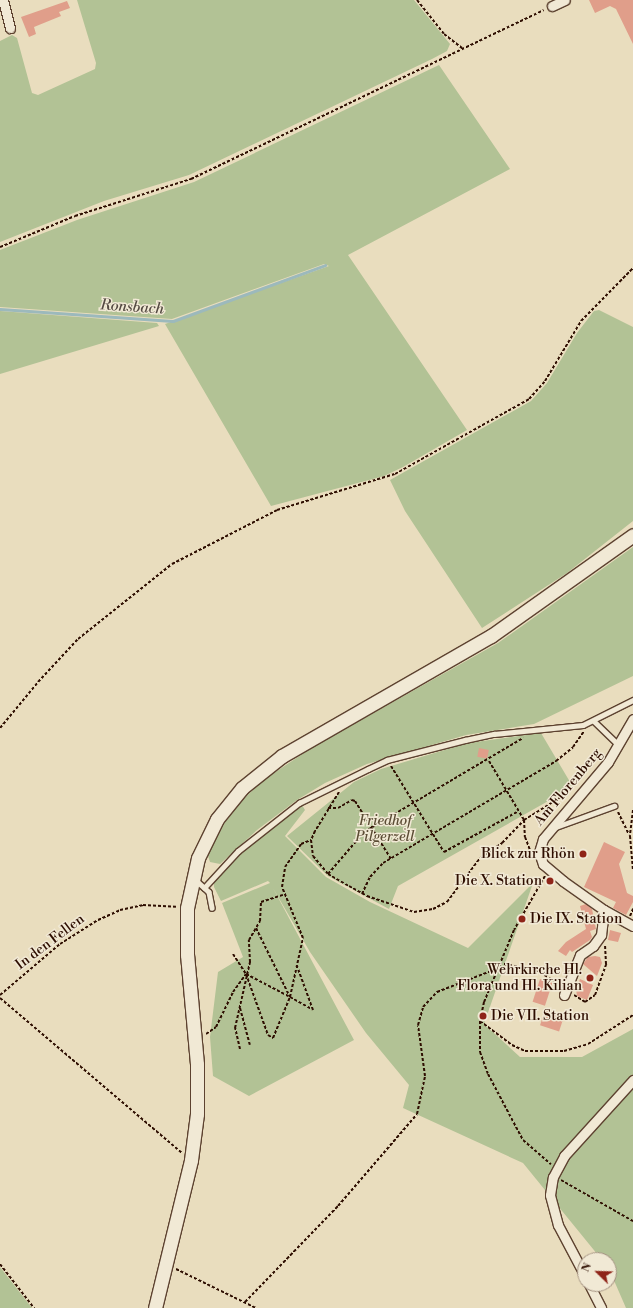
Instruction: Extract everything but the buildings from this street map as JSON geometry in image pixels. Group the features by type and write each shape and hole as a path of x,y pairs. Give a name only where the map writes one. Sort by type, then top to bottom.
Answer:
{"street":[{"path":"3,0 10,28"},
{"path":"552,6 565,0"},
{"path":"155,1308 191,1160 197,1114 198,1079 187,955 187,908 191,883 198,858 210,831 231,799 253,777 302,743 492,636 633,535"},
{"name":"Am Florenberg","path":"540,857 543,839 582,790 597,775 619,745 633,719"},
{"path":"540,857 549,869 604,910 633,926"},
{"path":"565,992 580,955 593,946 602,935 604,910"},
{"path":"577,1261 558,1225 550,1194 554,1173 564,1156 633,1080"},
{"path":"593,1292 601,1308"}],"lane":[{"path":"204,888 238,851 279,817 326,787 387,760 465,740 585,724 594,721 633,700"},
{"path":"594,721 619,745"},
{"path":"551,829 614,806"},
{"path":"191,883 199,883 209,892 212,908"}],"path":[{"path":"417,0 444,34 463,48"},
{"path":"0,247 75,216 191,178 552,6"},
{"path":"0,728 78,639 172,564 277,510 395,474 529,399 545,381 582,321 633,268"},
{"path":"362,894 370,877 391,859 556,761 573,747 584,731 585,724"},
{"path":"328,874 347,850 372,828 488,761 536,730"},
{"path":"387,760 444,852 519,811"},
{"path":"488,761 524,820 525,837 528,847 534,855 540,857"},
{"path":"349,777 328,808 311,840 313,856 328,874 362,894 414,912 433,909 447,902 480,858 502,843 524,820 571,792 582,790"},
{"path":"328,808 338,808 352,800 355,801 391,859"},
{"path":"614,806 630,836"},
{"path":"633,810 630,836 633,870"},
{"path":"233,954 246,974 268,1034 273,1038 290,997 303,938 283,895 282,887 285,867 301,844 311,840"},
{"path":"549,869 496,969 480,1020 480,1052 488,1074 523,1140 543,1156 554,1173 633,1220"},
{"path":"240,1049 235,1028 246,974 250,962 250,940 260,921 261,902 283,895"},
{"name":"In den Fellen","path":"0,995 60,944 103,918 143,905 187,908"},
{"path":"256,928 290,997"},
{"path":"499,963 536,970 565,992 590,1001 595,995 604,973 606,954 602,935"},
{"path":"246,974 313,1010 297,966"},
{"path":"245,1302 280,1269 408,1128 418,1114 422,1100 425,1076 418,1025 423,1007 437,992 496,969"},
{"path":"206,1034 216,1027 233,992 246,974"},
{"path":"0,998 150,1129 191,1160"},
{"path":"239,1007 250,1045"},
{"path":"480,1020 512,1045 526,1051 564,1052 588,1044 633,1015"},
{"path":"0,1264 34,1308"},
{"path":"165,1267 176,1270 256,1308"}],"green space":[{"path":"77,0 414,0 450,44 447,51 432,59 189,175 104,201 0,242 0,41 12,35 17,38 32,93 38,95 95,69 96,63"},
{"path":"439,65 510,169 348,255 467,430 403,467 384,476 271,506 165,324 329,266 324,264 172,319 0,307 0,250 77,220 194,182"},
{"path":"599,310 633,327 633,521 567,573 482,628 405,511 390,480 531,401 547,383 577,333 594,311"},
{"path":"0,311 157,323 159,326 0,374"},
{"path":"633,547 633,676 534,724 466,735 367,764 325,783 297,800 257,830 220,864 210,862 208,856 224,824 241,801 265,779 313,747 498,643"},
{"name":"Friedhof Pilgerzell","path":"541,733 573,787 398,886 389,909 328,876 287,836 354,782 381,769 468,743"},
{"path":"302,805 305,810 285,836 326,877 370,902 468,948 533,883 484,1024 520,1057 582,1057 633,1029 633,1308 626,1308 617,1287 617,1252 595,1252 523,1163 403,1108 409,1085 366,1033 310,952 273,888 354,1040 249,1096 213,1076 210,1037 218,972 243,957 222,903 270,883 268,881 221,901 214,887 214,881 241,852"},
{"path":"0,1267 32,1308 0,1308"}],"waterway":[{"name":"Ronsbach","path":"0,309 173,321 325,265"}],"place":[{"name":"Blick zur Rhön","path":"583,854"},
{"name":"Die X. Station","path":"550,881"},
{"name":"Die IX. Station","path":"522,919"},
{"name":"Wehrkirche Hl. Flora und Hl. Kilian","path":"590,978"},
{"name":"Die VII. Station","path":"483,1016"}]}
